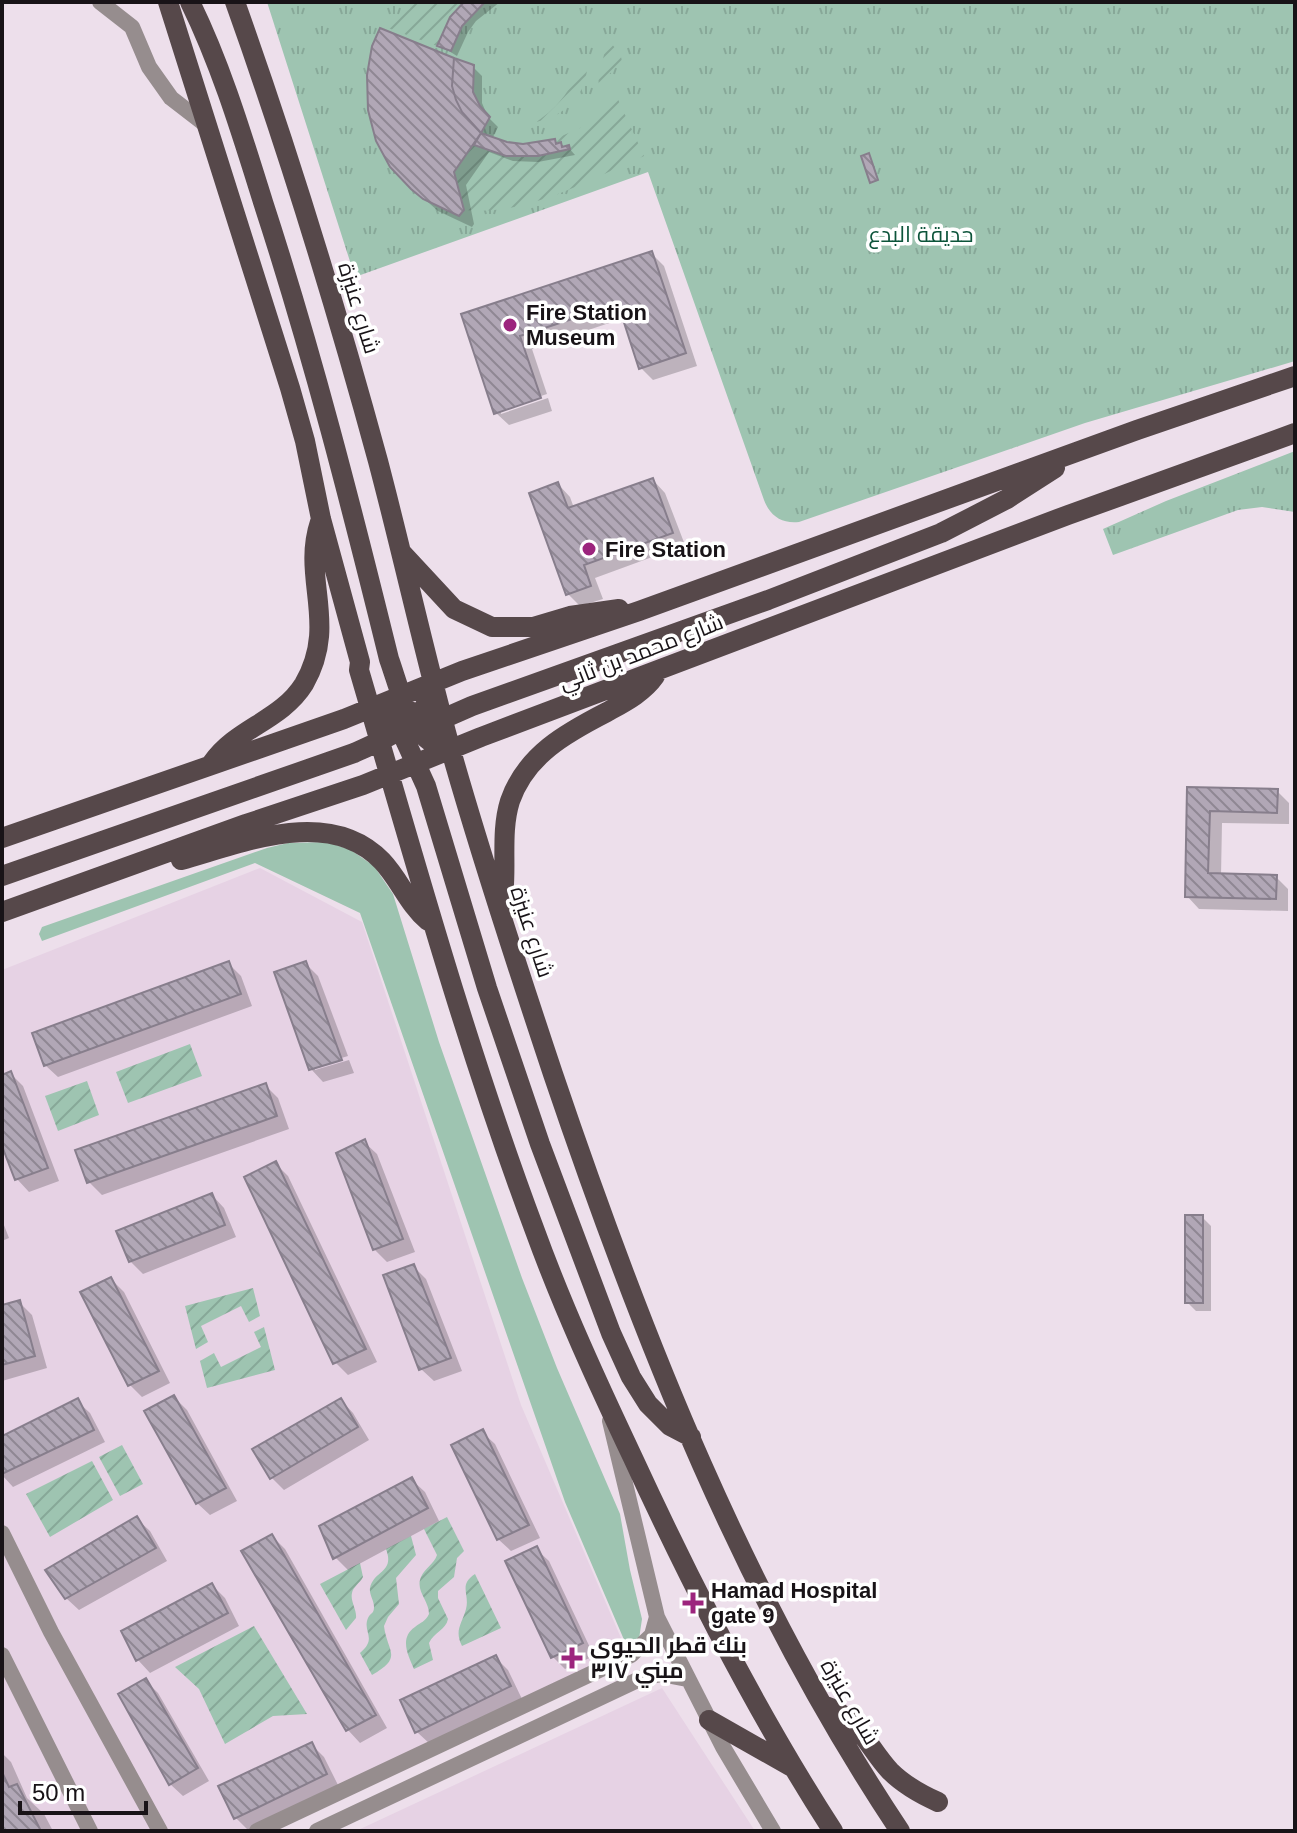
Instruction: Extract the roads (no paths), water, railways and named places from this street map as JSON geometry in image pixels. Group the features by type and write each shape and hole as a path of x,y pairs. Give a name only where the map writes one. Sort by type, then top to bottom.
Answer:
{"main road":[{"path":"168,2 290,388 387,774 431,924 535,1232 608,1404 668,1533 724,1645 792,1767 833,1831"},
{"path":"190,2 230,101 290,283 344,477 389,659 402,696 417,763 487,988 540,1144 611,1333 631,1377 648,1404 670,1426 691,1437"},
{"name":"شارع عنيزة","path":"235,2 317,249 402,553 451,750 500,915 625,1280 746,1562 823,1705 900,1831"},
{"name":"شارع محمد بن ثاني","path":"2,838 344,719 462,671 639,611 1295,376"},
{"name":"شارع محمد بن ثاني","path":"2,912 363,785 1068,515 1295,433"},
{"path":"2,876 354,753 941,533 1007,499 1087,448"},
{"path":"211,764 228,744 274,716 302,686 311,668 317,654 321,625 314,547 321,519"},
{"path":"402,553 454,609 492,627 533,627 598,611 639,611"},
{"path":"500,915 506,884 507,817 510,802 522,777 546,749 576,728 643,691 658,671"},
{"path":"387,774 392,760 430,699 434,684"},
{"path":"370,707 388,715 431,744 451,750"},
{"path":"122,868 157,866 283,833 335,834 359,843 381,860 431,924"},
{"path":"823,1705 853,1721 881,1760 901,1781 938,1802"},
{"path":"709,1720 792,1767"}],"street":[{"path":"100,2 132,27 149,67 171,98 206,125"},
{"path":"608,1404 617,1459 657,1617 709,1720 773,1831"},
{"path":"2,1533 51,1632 160,1831"},
{"path":"257,1831 631,1655 652,1635 657,1617"},
{"path":"2,1655 90,1831"},
{"path":"317,1831 644,1677 661,1674 687,1679"}],"place":[{"name":"Fire Station Museum","path":"510,325"},
{"name":"Fire Station","path":"589,549"},
{"name":"Hamad Hospital gate 9","path":"693,1603"},
{"name":"بنك قطر الحيوي مبني ٣١٧","path":"572,1658"}],"park label":[{"name":"حديقة البدع","path":"921,234"}]}
